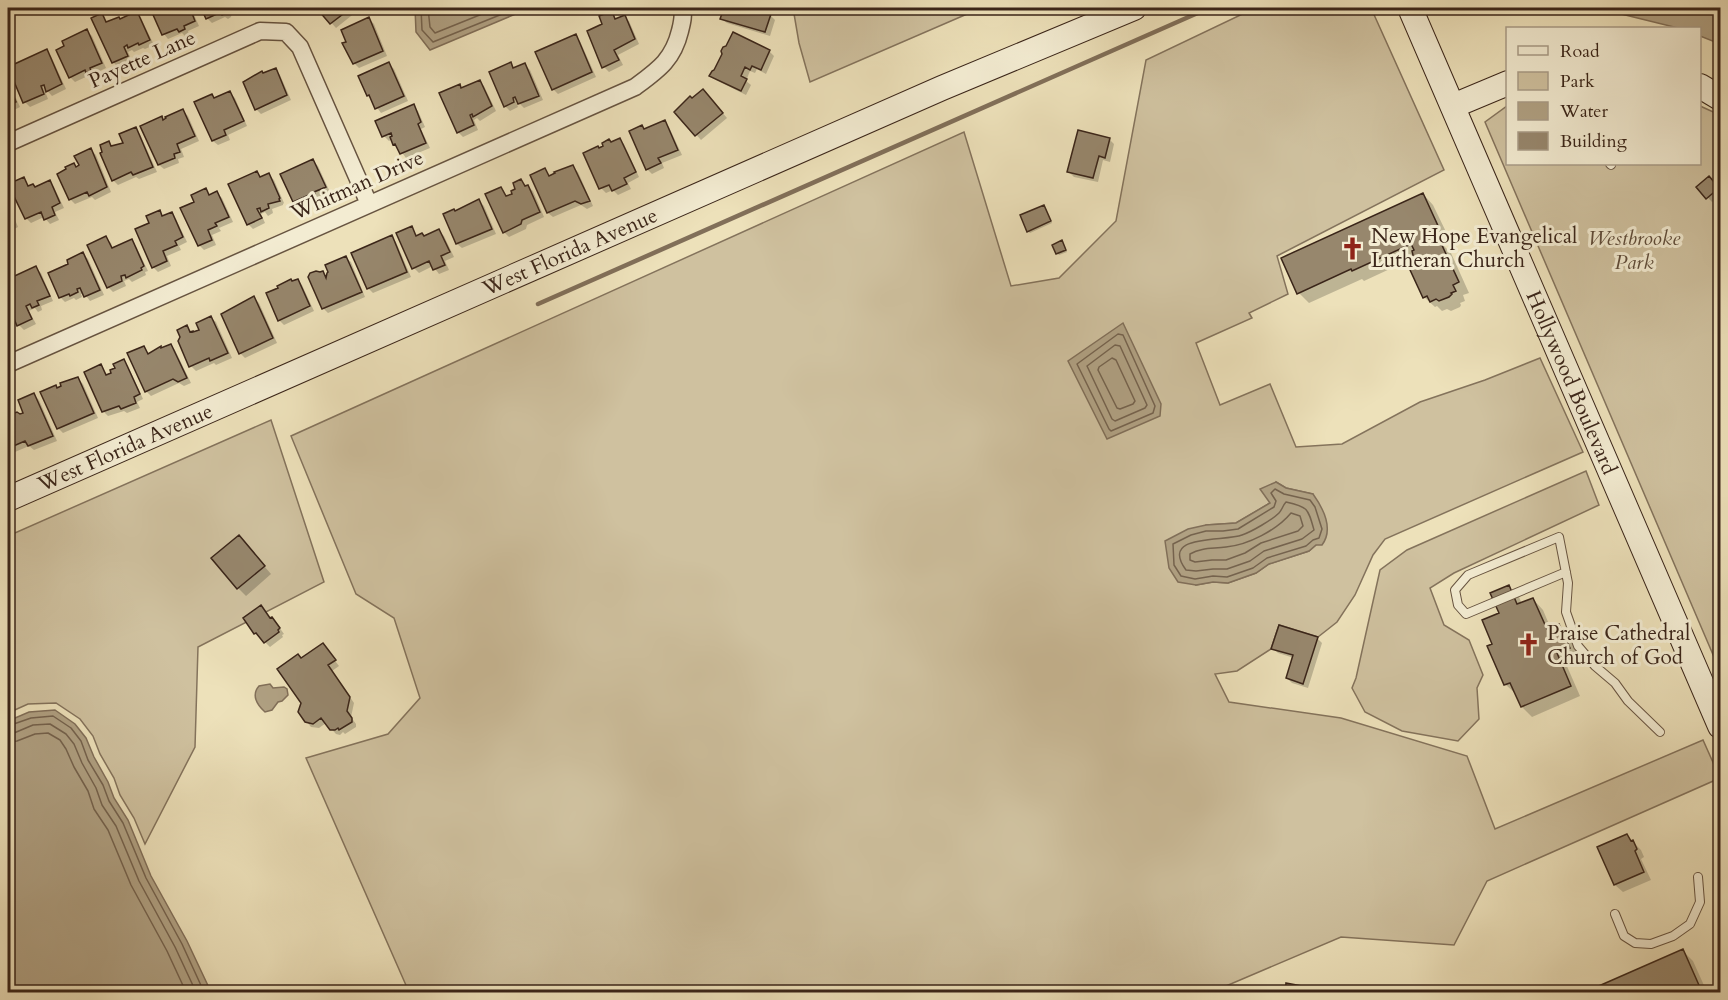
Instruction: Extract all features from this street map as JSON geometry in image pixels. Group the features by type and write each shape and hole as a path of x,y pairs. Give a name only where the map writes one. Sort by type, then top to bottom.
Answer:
{"street":[{"name":"Whitman Drive","path":"8,364 635,87 661,67 676,46 684,15 682,8"},
{"name":"West Florida Avenue","path":"8,499 942,88 1134,8"},
{"name":"Hollywood Boulevard","path":"1410,8 1720,726"},
{"name":"Payette Lane","path":"8,143 260,31 286,32 300,47 369,204"},
{"path":"1453,106 1506,85"},
{"path":"1701,87 1720,98"}],"lane":[{"path":"1566,572 1466,614 1458,605 1455,590 1468,575 1559,537 1566,572 1568,583 1566,612 1578,646 1660,732"},
{"path":"1615,914 1624,936 1635,943 1651,944 1672,936 1690,924 1700,902 1698,877"}],"green space":[{"path":"793,8 981,8 810,82 799,43"},
{"path":"1255,8 1371,8 1444,170 1277,256 1288,294 1249,313 1252,318 1196,343 1220,405 1270,384 1296,447 1342,444 1420,402 1540,358 1583,452 1385,539 1373,555 1355,595 1337,622 1318,637 1279,625 1271,649 1237,671 1215,674 1229,702 1341,718 1467,756 1495,829 1703,740 1720,778 1487,881 1454,945 1341,937 1212,992 409,992 306,758 388,734 420,698 394,618 356,594 291,436 964,132 1011,286 1059,278 1116,221 1146,60","holes":["1276,482 1286,488 1313,494 1316,545 1309,551 1269,564 1256,573 1228,583 1213,582 1196,585 1206,525 1236,523 1270,503"]},
{"name":"Westbrooke Park","path":"1701,106 1720,115 1720,671 1485,122 1506,107 1506,165 1701,165"},
{"path":"271,420 324,582 198,647 195,747 145,844 93,736 80,719 56,703 28,704 8,713 8,536"},
{"path":"1586,471 1599,505 1454,573 1430,588 1444,625 1469,640 1483,675 1477,688 1479,719 1458,741 1402,731 1365,712 1352,688 1380,570 1407,550"}],"water":[{"path":"415,8 530,8 430,50 416,32"},
{"path":"1619,8 1720,8 1720,44 1701,36 1701,27 1674,27 1617,13"},
{"path":"1123,323 1161,404 1160,416 1107,439 1068,361"},
{"path":"1276,482 1286,488 1313,494 1326,519 1327,532 1322,545 1316,545 1309,551 1269,564 1256,573 1228,583 1213,582 1196,585 1178,582 1169,568 1165,541 1188,529 1236,523 1270,503 1260,489"},
{"path":"270,684 273,688 284,687 288,695 272,710 265,712 257,703 255,693 259,686"},
{"path":"55,710 75,724 86,738 114,798 128,820 151,876 187,941 211,992 8,992 8,721 29,712"}],"building":[{"path":"150,8 190,8 195,21 184,26 185,29 179,32 177,29 162,35"},
{"path":"201,8 228,8 227,13 222,15 219,13 206,19"},
{"path":"321,8 351,8 330,24 318,10"},
{"path":"724,8 767,8 766,13 771,14 765,32 720,19"},
{"path":"137,11 150,40 128,48 127,45 124,47 128,56 112,63 91,18 102,13 106,22 119,17 120,19"},
{"path":"612,11 615,19 625,15 635,39 614,50 619,60 602,68 587,31 602,24 599,16"},
{"path":"369,17 383,51 353,64 342,43 346,42 341,30"},
{"path":"87,29 102,63 90,68 91,71 86,73 85,70 69,78 56,50 64,46 62,41"},
{"path":"733,32 770,50 761,70 752,66 750,70 745,67 741,76 747,79 741,91 709,76"},
{"path":"576,34 592,72 552,90 535,52"},
{"path":"47,49 62,84 46,92 44,85 41,86 44,94 23,103 8,67"},
{"path":"389,62 404,96 375,109 358,76"},
{"path":"511,62 513,68 525,63 539,96 518,104 515,97 514,102 504,107 489,72"},
{"path":"276,68 287,95 255,110 243,82 262,71 263,73"},
{"path":"480,80 492,106 473,117 472,114 470,115 474,125 457,133 439,93 460,84 461,88"},
{"path":"8,83 16,102 8,106"},
{"path":"703,89 723,113 695,136 674,112 690,96 692,98"},
{"path":"230,91 244,121 224,130 226,135 212,141 194,102 212,94 214,98"},
{"path":"414,104 421,122 418,124 426,143 400,154 395,144 393,145 391,133 382,137 375,121"},
{"path":"183,109 195,136 177,144 180,152 174,154 175,158 158,165 140,126 162,116 163,120"},
{"path":"665,120 678,150 658,158 661,163 646,170 629,131 642,125 644,129"},
{"path":"136,127 153,167 133,175 131,172 112,181 100,153 102,152 100,145 109,141 111,146 123,143 119,134"},
{"path":"1078,130 1110,138 1105,158 1099,156 1093,178 1067,172"},
{"path":"620,138 636,172 624,178 627,184 612,191 609,185 599,189 583,153 603,146 602,143 609,139 611,142"},
{"path":"91,148 107,187 89,196 87,192 69,200 57,174 74,163 76,167 79,165 74,156"},
{"path":"313,159 326,187 314,192 315,194 310,197 309,195 293,202 280,174"},
{"path":"573,165 590,201 581,204 575,201 547,213 530,175 545,168 549,176"},
{"path":"257,171 260,177 269,173 280,201 268,204 269,208 261,212 260,208 257,209 262,218 247,225 228,184"},
{"path":"1709,176 1719,188 1706,199 1696,187"},
{"path":"24,177 28,186 33,184 35,187 50,180 60,203 52,207 55,215 44,220 41,212 25,219 8,184"},
{"path":"521,179 525,186 528,185 540,212 522,220 521,224 503,233 485,194 501,187 506,196 512,194 511,191 515,189 513,183"},
{"path":"206,188 209,195 217,191 229,217 215,223 217,226 208,230 212,240 198,246 180,208 194,202 191,195"},
{"name":"New Hope Evangelical Lutheran Church","path":"1423,193 1439,228 1426,234 1431,245 1440,241 1459,282 1453,285 1456,291 1449,297 1430,302 1427,296 1423,298 1405,259 1413,255 1414,250 1411,244 1297,294 1281,258"},
{"path":"479,199 492,229 456,244 443,214 454,209 455,211"},
{"path":"1044,205 1051,221 1027,232 1020,215"},
{"path":"8,206 14,222 8,225"},
{"path":"160,210 162,216 172,212 183,237 175,241 177,245 163,251 167,261 152,268 135,229 149,223 146,216"},
{"path":"412,226 416,236 422,233 424,236 439,229 450,252 441,256 445,265 433,270 429,261 412,269 396,233"},
{"path":"392,235 407,272 367,289 351,253"},
{"path":"106,236 112,248 132,239 144,266 142,270 126,278 125,275 121,276 122,281 107,288 87,245"},
{"path":"1062,240 1066,250 1056,254 1052,245"},
{"path":"83,252 100,290 84,297 80,288 77,289 78,292 70,296 69,294 59,298 48,273 68,264 67,260"},
{"path":"346,256 362,292 322,309 308,277 310,273 323,271 326,278 328,272 325,265"},
{"path":"36,266 50,296 37,301 39,305 32,308 30,304 26,306 32,319 17,326 8,304 8,279"},
{"path":"291,279 292,281 298,279 310,306 278,321 266,293"},
{"path":"254,296 273,338 239,354 221,314"},
{"path":"211,316 228,353 189,367 178,341 180,337 177,330 187,325 190,332 199,330 196,323"},
{"path":"171,344 187,378 178,382 173,379 145,392 127,353 144,346 148,354 161,346 161,348"},
{"path":"124,359 140,394 134,397 136,403 121,409 119,406 102,412 84,372 101,364 106,375 115,368 113,364"},
{"path":"78,377 94,413 57,429 40,392 56,385 57,388 61,386 60,383"},
{"path":"34,393 53,436 28,446 25,441 9,448 8,416 10,419 12,414 23,413 18,400"},
{"path":"239,535 265,566 237,589 211,558"},
{"name":"Praise Cathedral Church of God","path":"1509,585 1517,604 1533,598 1547,629 1559,624 1570,648 1557,653 1571,686 1521,707 1510,683 1504,685 1487,646 1492,644 1482,620 1499,613 1490,593"},
{"path":"261,605 280,628 279,632 264,643 256,633 254,634 243,618"},
{"path":"1279,625 1318,637 1303,684 1286,678 1293,655 1271,649"},
{"path":"323,643 336,660 328,665 350,697 347,711 352,722 339,730 338,728 330,730 321,718 313,724 305,722 298,712 301,703 277,669 298,654 301,658"},
{"path":"1627,834 1631,841 1633,840 1644,872 1614,885 1597,847"},
{"path":"1683,949 1702,992 1585,992"},
{"path":"1286,983 1324,990 1324,992 1285,992"}],"waterway":[{"path":"538,304 1209,8"}],"place":[{"name":"New Hope Evangelical Lutheran Church","path":"1353,248"},
{"name":"Praise Cathedral Church of God","path":"1529,645"}]}
